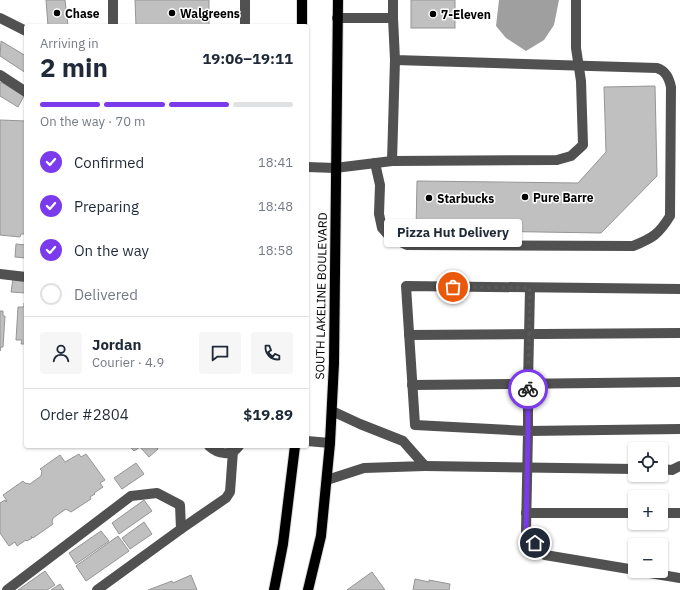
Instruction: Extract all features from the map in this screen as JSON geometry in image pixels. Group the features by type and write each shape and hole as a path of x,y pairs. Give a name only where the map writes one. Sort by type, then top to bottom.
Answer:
{"main road":[{"path":"302,0 302,24"},
{"name":"SOUTH LAKELINE BOULEVARD","path":"308,590 321,536 332,411 334,363 338,0"},
{"path":"274,590 283,544 295,448"}],"lane":[{"path":"113,0 113,24"},
{"path":"245,0 245,24"},
{"path":"392,161 395,60 393,0"},
{"path":"309,167 335,168 392,161 557,160 572,156 583,145 581,81 576,48 576,0"},
{"path":"0,18 24,30"},
{"path":"337,18 393,18"},
{"path":"375,163 380,185 379,214 382,228 390,237 408,245 633,246 651,239 662,229 670,216 671,87 668,77 663,70 657,68 395,60"},
{"path":"0,75 24,91"},
{"path":"0,274 24,277"},
{"path":"680,289 406,286 415,425 528,431 680,429"},
{"path":"530,288 526,532 545,554 628,569"},
{"path":"409,335 680,333"},
{"path":"412,385 680,382"},
{"path":"332,411 403,441 425,466"},
{"path":"309,441 330,443"},
{"path":"96,590 226,498 230,492 236,449 221,453 212,448"},
{"path":"327,480 364,468 425,466 528,466 628,469"},
{"path":"668,470 672,470 680,466"},
{"path":"7,590 131,496 157,493 180,505 181,529"},
{"path":"526,513 628,513"},
{"path":"668,513 680,513"},
{"path":"668,576 680,578"}],"shaded area":[{"path":"499,0 559,0 554,25 544,40 526,51 506,38 496,26"}],"building":[{"name":"Chase","path":"46,0 65,0 68,24 48,24"},
{"name":"Walgreens","path":"135,0 209,0 209,24 136,24"},
{"name":"7-Eleven","path":"411,0 455,0 455,28 411,28"},
{"path":"1,41 24,55 24,72 0,56"},
{"path":"1,82 24,96 18,107 0,96"},
{"path":"655,86 657,176 601,233 416,230 417,181 578,183 606,152 604,87"},
{"path":"0,120 24,121 24,234 21,234 20,237 0,235"},
{"path":"16,244 24,245 24,258 15,257"},
{"path":"13,279 24,280 24,293 11,292"},
{"path":"18,307 24,307 24,344 21,344 22,340 16,340"},
{"path":"0,311 3,311 3,316 5,316 3,347 1,347 0,351"},
{"path":"131,448 138,448 134,451"},
{"path":"141,448 157,448 158,449 149,457"},
{"path":"79,454 81,457 86,454 105,480 100,483 103,487 90,497 91,499 71,512 66,509 53,518 53,524 33,538 31,536 32,538 17,546 15,542 9,546 0,533 0,503 5,500 6,502 7,501 3,495 23,481 30,484 41,476 42,471 40,469 60,455 65,462"},
{"path":"136,463 144,474 122,489 114,478"},
{"path":"144,500 152,511 119,534 112,523"},
{"path":"144,522 152,534 130,549 122,538"},
{"path":"101,531 109,541 76,564 69,553"},
{"path":"118,536 129,551 86,581 76,566"},
{"path":"45,571 55,585 47,590 18,590"},
{"path":"372,572 385,590 347,590 365,577"},
{"path":"191,575 197,590 148,590 172,581 173,583"},
{"path":"415,579 450,584 449,590 413,590"},
{"path":"60,584 64,590 51,590"}],"way so far":[{"path":"453,287 530,288 528,389"}],"place":[{"name":"Chase","path":"57,13"},
{"name":"Walgreens","path":"172,13"},
{"name":"7-Eleven","path":"433,14"},
{"name":"Pure Barre","path":"525,197"},
{"name":"Starbucks","path":"429,198"},
{"name":"Pizza Hut Delivery","path":"453,287"}],"route":[{"path":"528,389 526,532 535,543"}]}
